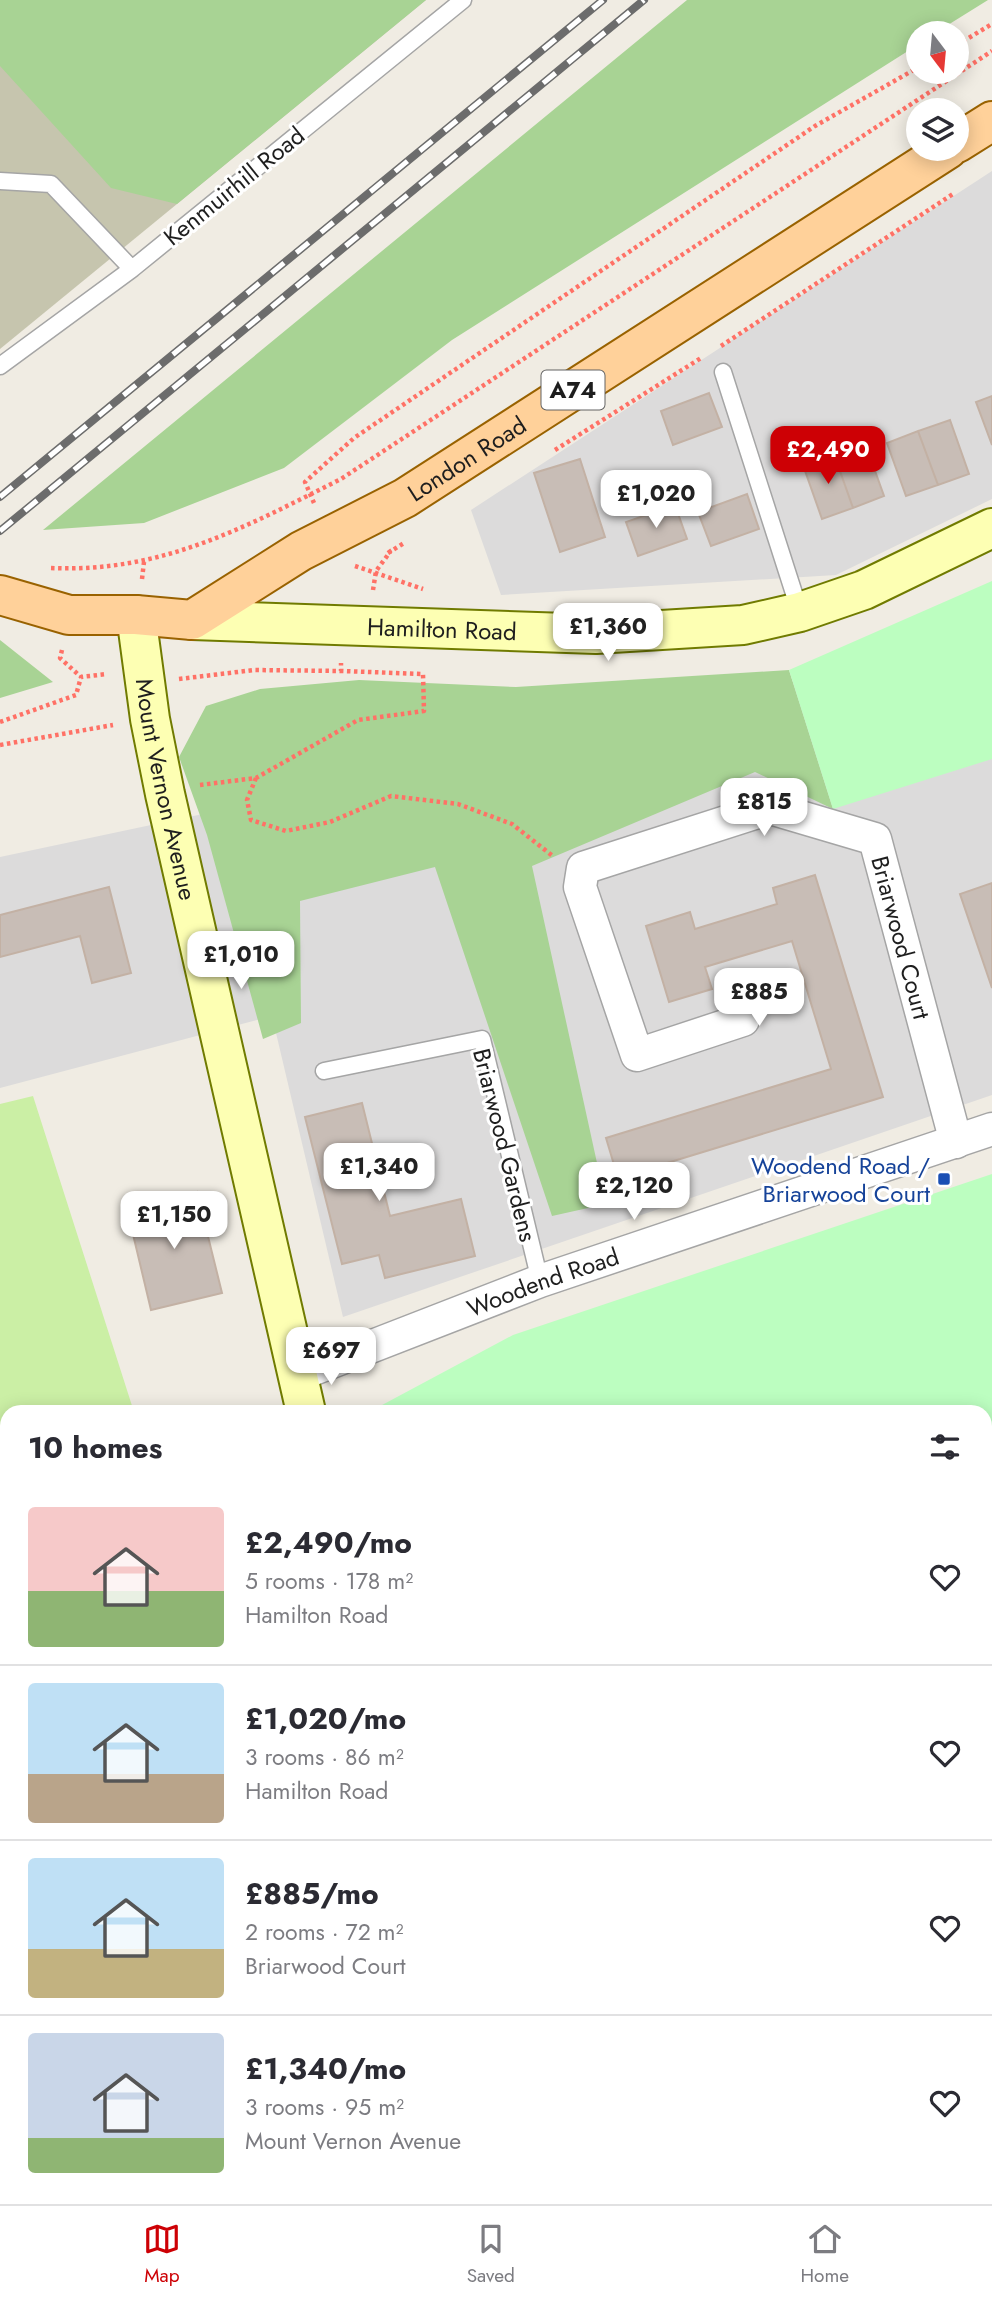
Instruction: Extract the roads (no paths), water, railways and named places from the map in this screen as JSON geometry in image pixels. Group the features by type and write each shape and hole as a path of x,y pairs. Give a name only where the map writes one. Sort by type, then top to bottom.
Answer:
{"main road":[{"path":"969,135 992,121"},
{"name":"London Road","path":"192,621 300,551 405,498 929,161"},
{"name":"Hamilton Road","path":"0,595 69,615 136,615 192,621 596,634 743,625 800,612 864,590 992,528"},
{"name":"Mount Vernon Avenue","path":"136,615 150,719 304,1405"}],"street":[{"name":"Briarwood Court","path":"743,1020 638,1055 580,887 583,868 770,808 875,839 956,1142"},
{"name":"Woodend Road","path":"298,1375 540,1281 992,1129"}],"lane":[{"name":"Kenmuirhill Road","path":"0,366 132,269 463,0"},
{"path":"0,181 51,184 132,269"},
{"path":"723,372 800,612"},
{"name":"Briarwood Gardens","path":"324,1070 482,1039 540,1281"}],"railway":[{"path":"0,497 603,0"},
{"path":"0,531 644,0"}],"place":[{"name":"Woodend Road / Briarwood Court","path":"944,1179"}]}
